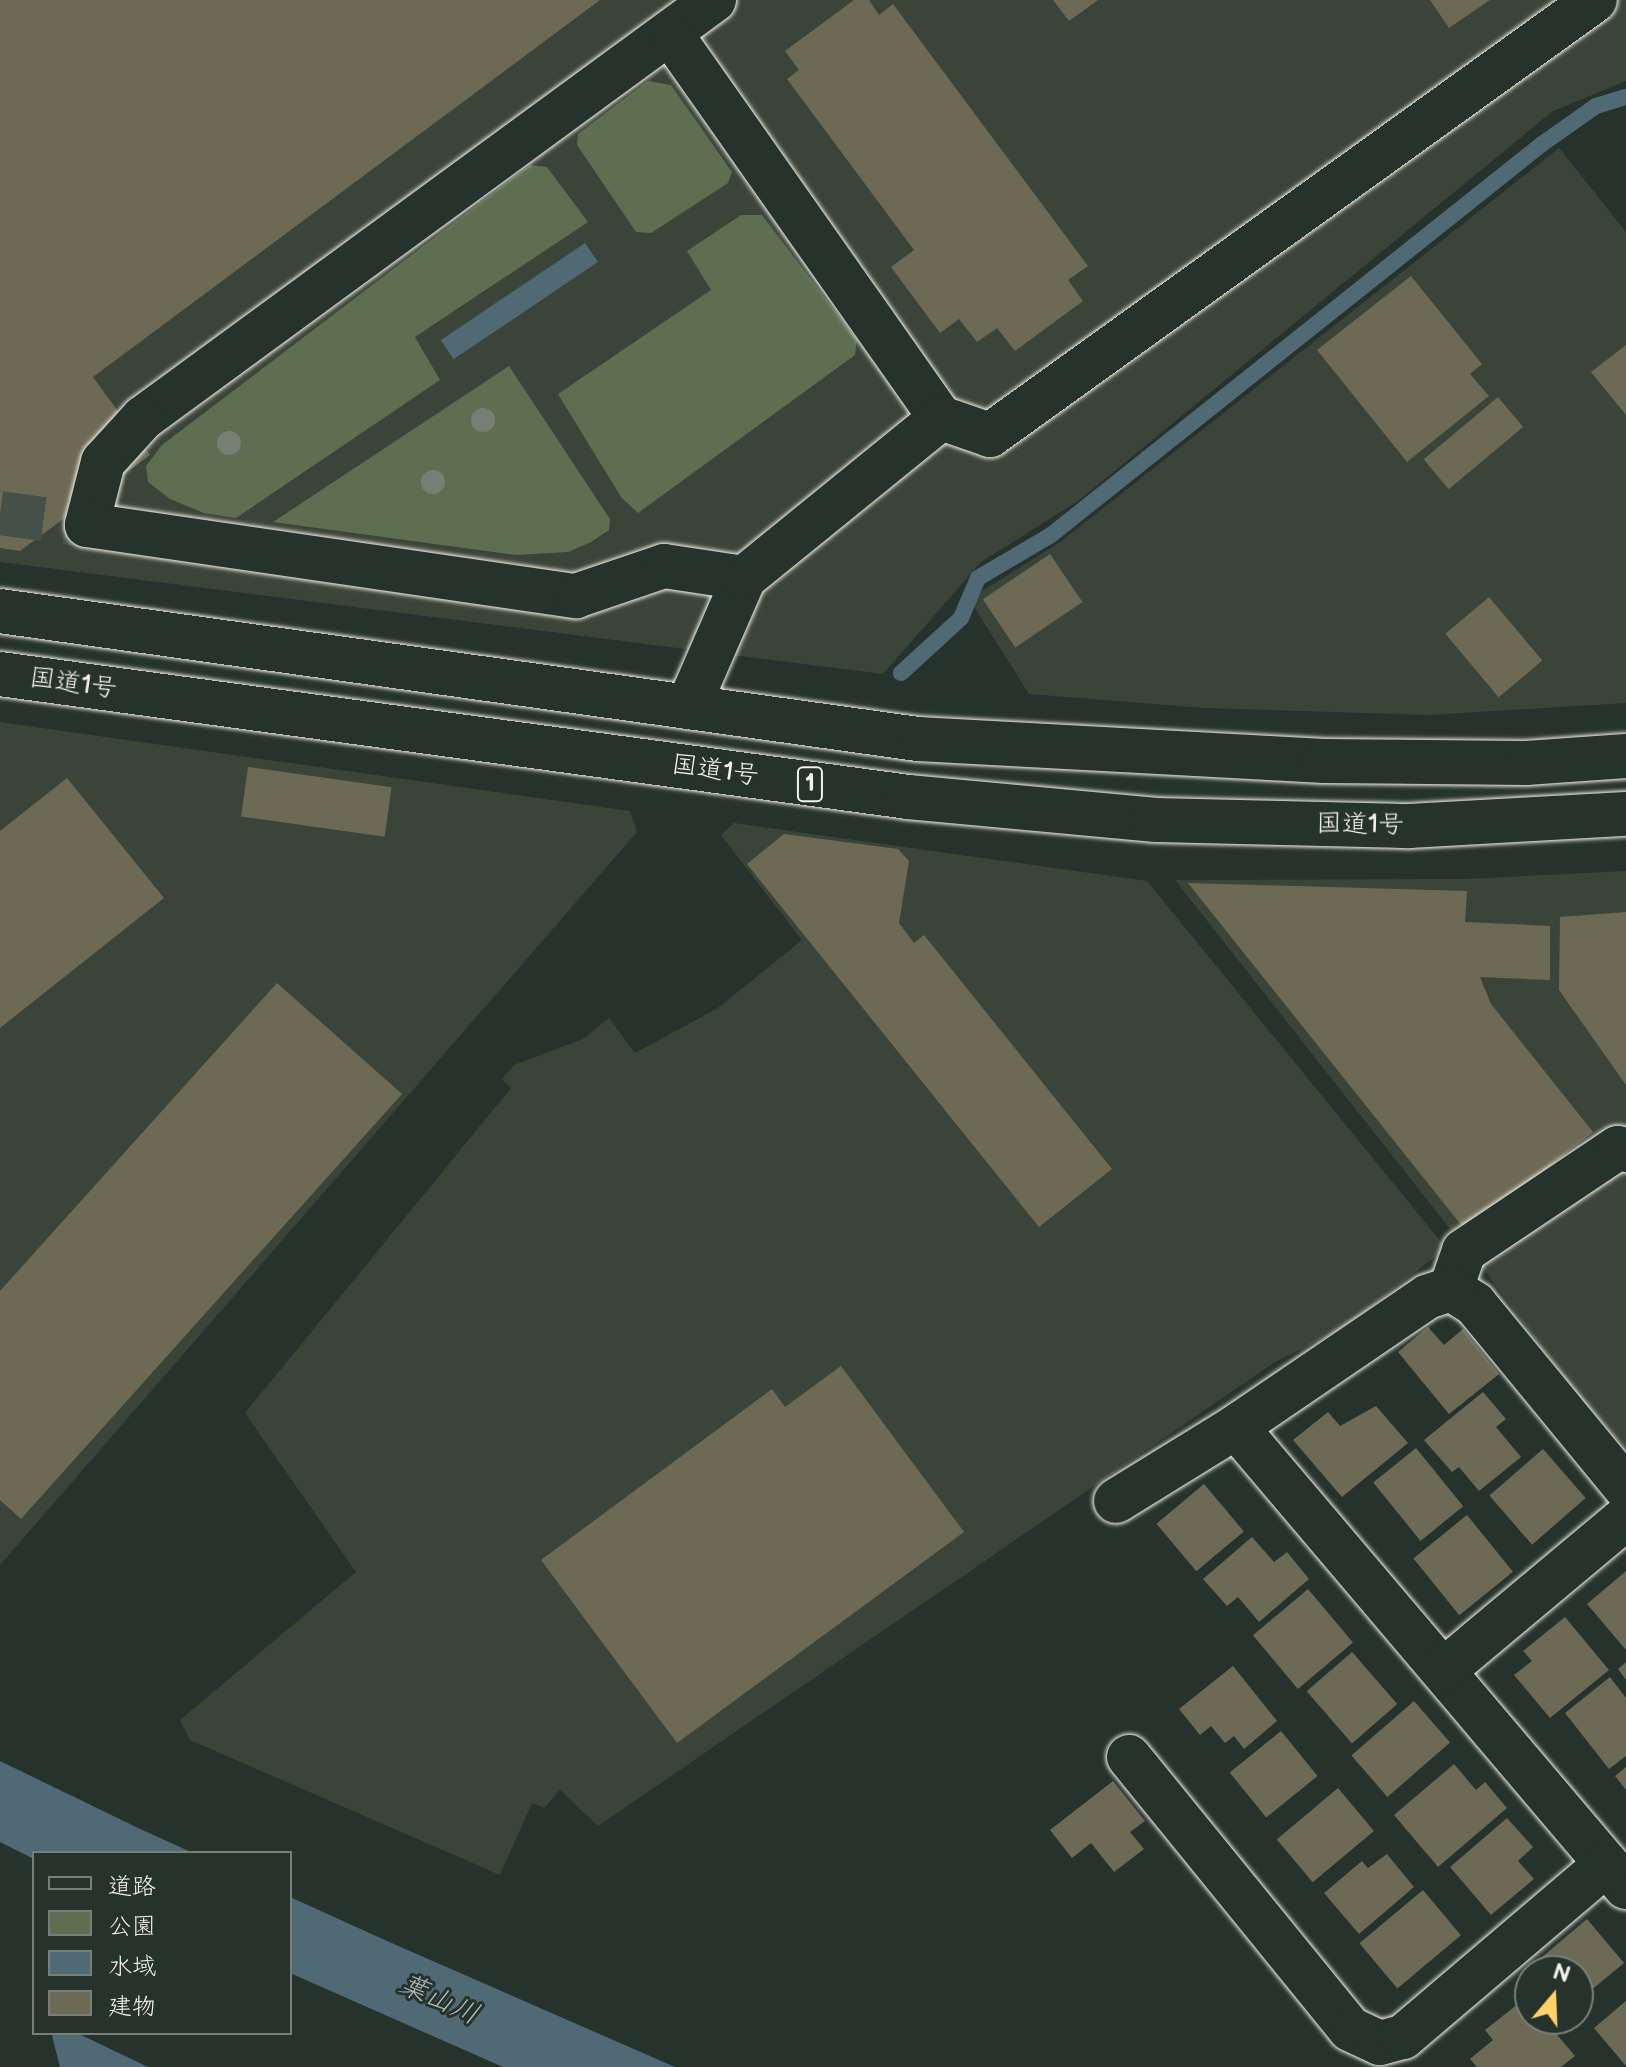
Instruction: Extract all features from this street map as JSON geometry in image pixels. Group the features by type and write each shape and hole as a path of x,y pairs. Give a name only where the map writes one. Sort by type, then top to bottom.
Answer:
{"main road":[{"path":"714,0 143,418 103,462 87,525 576,596 664,566 744,578"},
{"path":"670,33 941,418 990,435 1584,3"},
{"path":"688,707 744,578 941,418"},
{"name":"1","path":"0,611 918,739 1324,761 1526,763 1626,756"},
{"name":"国道1号","path":"0,674 908,797 1156,820 1409,826 1626,814"},
{"path":"1451,1289 1464,1251 1618,1148 1626,1150"},
{"path":"1116,1501 1236,1427 1427,1297 1451,1289"},
{"path":"1451,1289 1475,1304 1626,1488"},
{"path":"1129,1757 1350,2029 1380,2043 1403,2037 1616,1876 1236,1427"},
{"path":"1444,1670 1626,1518"}],"shaded area":[{"path":"0,0 1626,0 1626,81 1553,111 1078,501 981,562 883,674 0,562"},
{"path":"1559,148 1626,232 1626,703 1429,715 1205,708 1029,694 969,599 1059,543"},
{"path":"0,722 630,811 637,832 0,1565"},
{"path":"734,823 1147,881 1446,1248 1344,1328 1275,1362 598,1826 560,1790 544,1808 532,1803 500,1875 190,1740 180,1720 356,1572 245,1413 511,1088 502,1079 514,1065 583,1039 609,1018 635,1053 718,1008 802,940 721,835"},
{"path":"1626,871 1626,1131 1458,1239 1175,880 1466,879"},
{"path":"1626,1163 1626,1448 1577,1395 1477,1260"}],"green space":[{"path":"648,81 671,85 732,172 728,183 651,233 636,232 577,145 578,134"},
{"path":"530,165 547,167 588,222 415,337 440,380 236,518 204,513 170,499 148,482 146,466 162,445"},
{"path":"741,215 762,215 857,340 855,355 638,513 621,497 558,394 711,290 687,251"},
{"path":"509,366 610,519 609,530 591,542 568,552 516,555 273,522"}],"water":[{"path":"585,243 598,262 454,359 441,340"},
{"path":"0,1761 189,1851 32,1851 32,1858 0,1842"},
{"name":"葉山川","path":"292,1898 675,2067 503,2067 292,1974"},
{"path":"81,2035 148,2067 60,2067 52,2036"}],"building":[{"path":"0,0 600,0 93,377 150,455 20,551 0,548"},
{"path":"854,0 869,0 879,15 893,4 1088,266 1068,280 1083,301 1015,351 997,328 977,342 959,319 940,333 891,267 914,250 787,79 799,70 785,51"},
{"path":"1053,0 1098,0 1069,21"},
{"path":"1430,0 1490,0 1449,28"},
{"path":"1411,276 1482,364 1470,374 1489,396 1407,462 1317,350"},
{"path":"1626,345 1626,415 1591,372"},
{"path":"1498,397 1523,427 1449,489 1424,459"},
{"path":"1050,554 1082,602 1015,647 983,599"},
{"path":"1489,597 1542,661 1499,697 1445,634"},
{"path":"248,767 392,787 385,837 241,817"},
{"path":"67,778 164,898 0,1028 0,831"},
{"path":"784,834 898,849 909,861 899,923 914,943 924,935 1112,1169 1039,1227 747,864"},
{"path":"1188,883 1467,891 1465,922 1550,926 1550,980 1480,977 1491,1004 1593,1132 1466,1231"},
{"path":"1626,912 1626,1085 1559,990 1560,917"},
{"path":"277,983 402,1094 21,1519 0,1500 0,1291"},
{"path":"1428,1327 1444,1345 1463,1329 1499,1374 1449,1414 1398,1352"},
{"path":"841,1366 964,1532 677,1743 541,1560 772,1389 785,1407"},
{"path":"1483,1392 1506,1419 1496,1427 1521,1457 1479,1491 1459,1467 1452,1472 1424,1440"},
{"path":"1376,1406 1408,1443 1342,1497 1293,1440 1328,1412 1340,1426"},
{"path":"1416,1448 1463,1506 1420,1541 1373,1483"},
{"path":"1543,1449 1586,1498 1532,1545 1489,1496"},
{"path":"1204,1484 1244,1531 1196,1571 1157,1524"},
{"path":"1467,1515 1513,1572 1459,1615 1413,1558"},
{"path":"1252,1537 1274,1562 1287,1552 1309,1579 1259,1622 1238,1597 1227,1606 1203,1579"},
{"path":"1626,1571 1626,1650 1587,1604"},
{"path":"1308,1589 1353,1643 1298,1689 1253,1635"},
{"path":"1565,1617 1609,1670 1550,1718 1514,1675 1532,1661 1523,1651"},
{"path":"1352,1652 1397,1704 1352,1743 1307,1691"},
{"path":"1626,1662 1626,1680 1618,1669"},
{"path":"1233,1666 1277,1721 1244,1749 1234,1736 1225,1743 1211,1726 1200,1735 1179,1709"},
{"path":"1610,1677 1626,1698 1626,1756 1609,1769 1565,1713"},
{"path":"1414,1701 1450,1743 1387,1797 1351,1755"},
{"path":"1281,1731 1318,1776 1266,1818 1230,1773"},
{"path":"1454,1764 1476,1790 1485,1782 1507,1808 1438,1867 1394,1815"},
{"path":"1626,1767 1626,1790 1615,1776"},
{"path":"1113,1781 1145,1821 1130,1832 1144,1849 1114,1872 1091,1843 1072,1858 1050,1830"},
{"path":"1338,1788 1374,1831 1313,1882 1277,1839"},
{"path":"1507,1818 1533,1847 1518,1861 1534,1879 1491,1915 1450,1867"},
{"path":"1387,1854 1414,1887 1359,1934 1324,1893 1362,1861 1368,1868"},
{"path":"1423,1890 1461,1935 1397,1989 1359,1943"},
{"path":"1587,1919 1624,1963 1594,1988 1594,1955 1544,1955"},
{"path":"1626,2001 1626,2066 1594,2028"},
{"path":"1514,2007 1514,2035 1557,2035 1575,2056 1561,2067 1477,2067 1470,2059 1493,2040 1485,2030"}],"waterway":[{"path":"901,673 961,618 978,578 1051,535 1542,144 1596,106 1626,97"}],"tunnel":[{"path":"0,513 87,525"}]}
